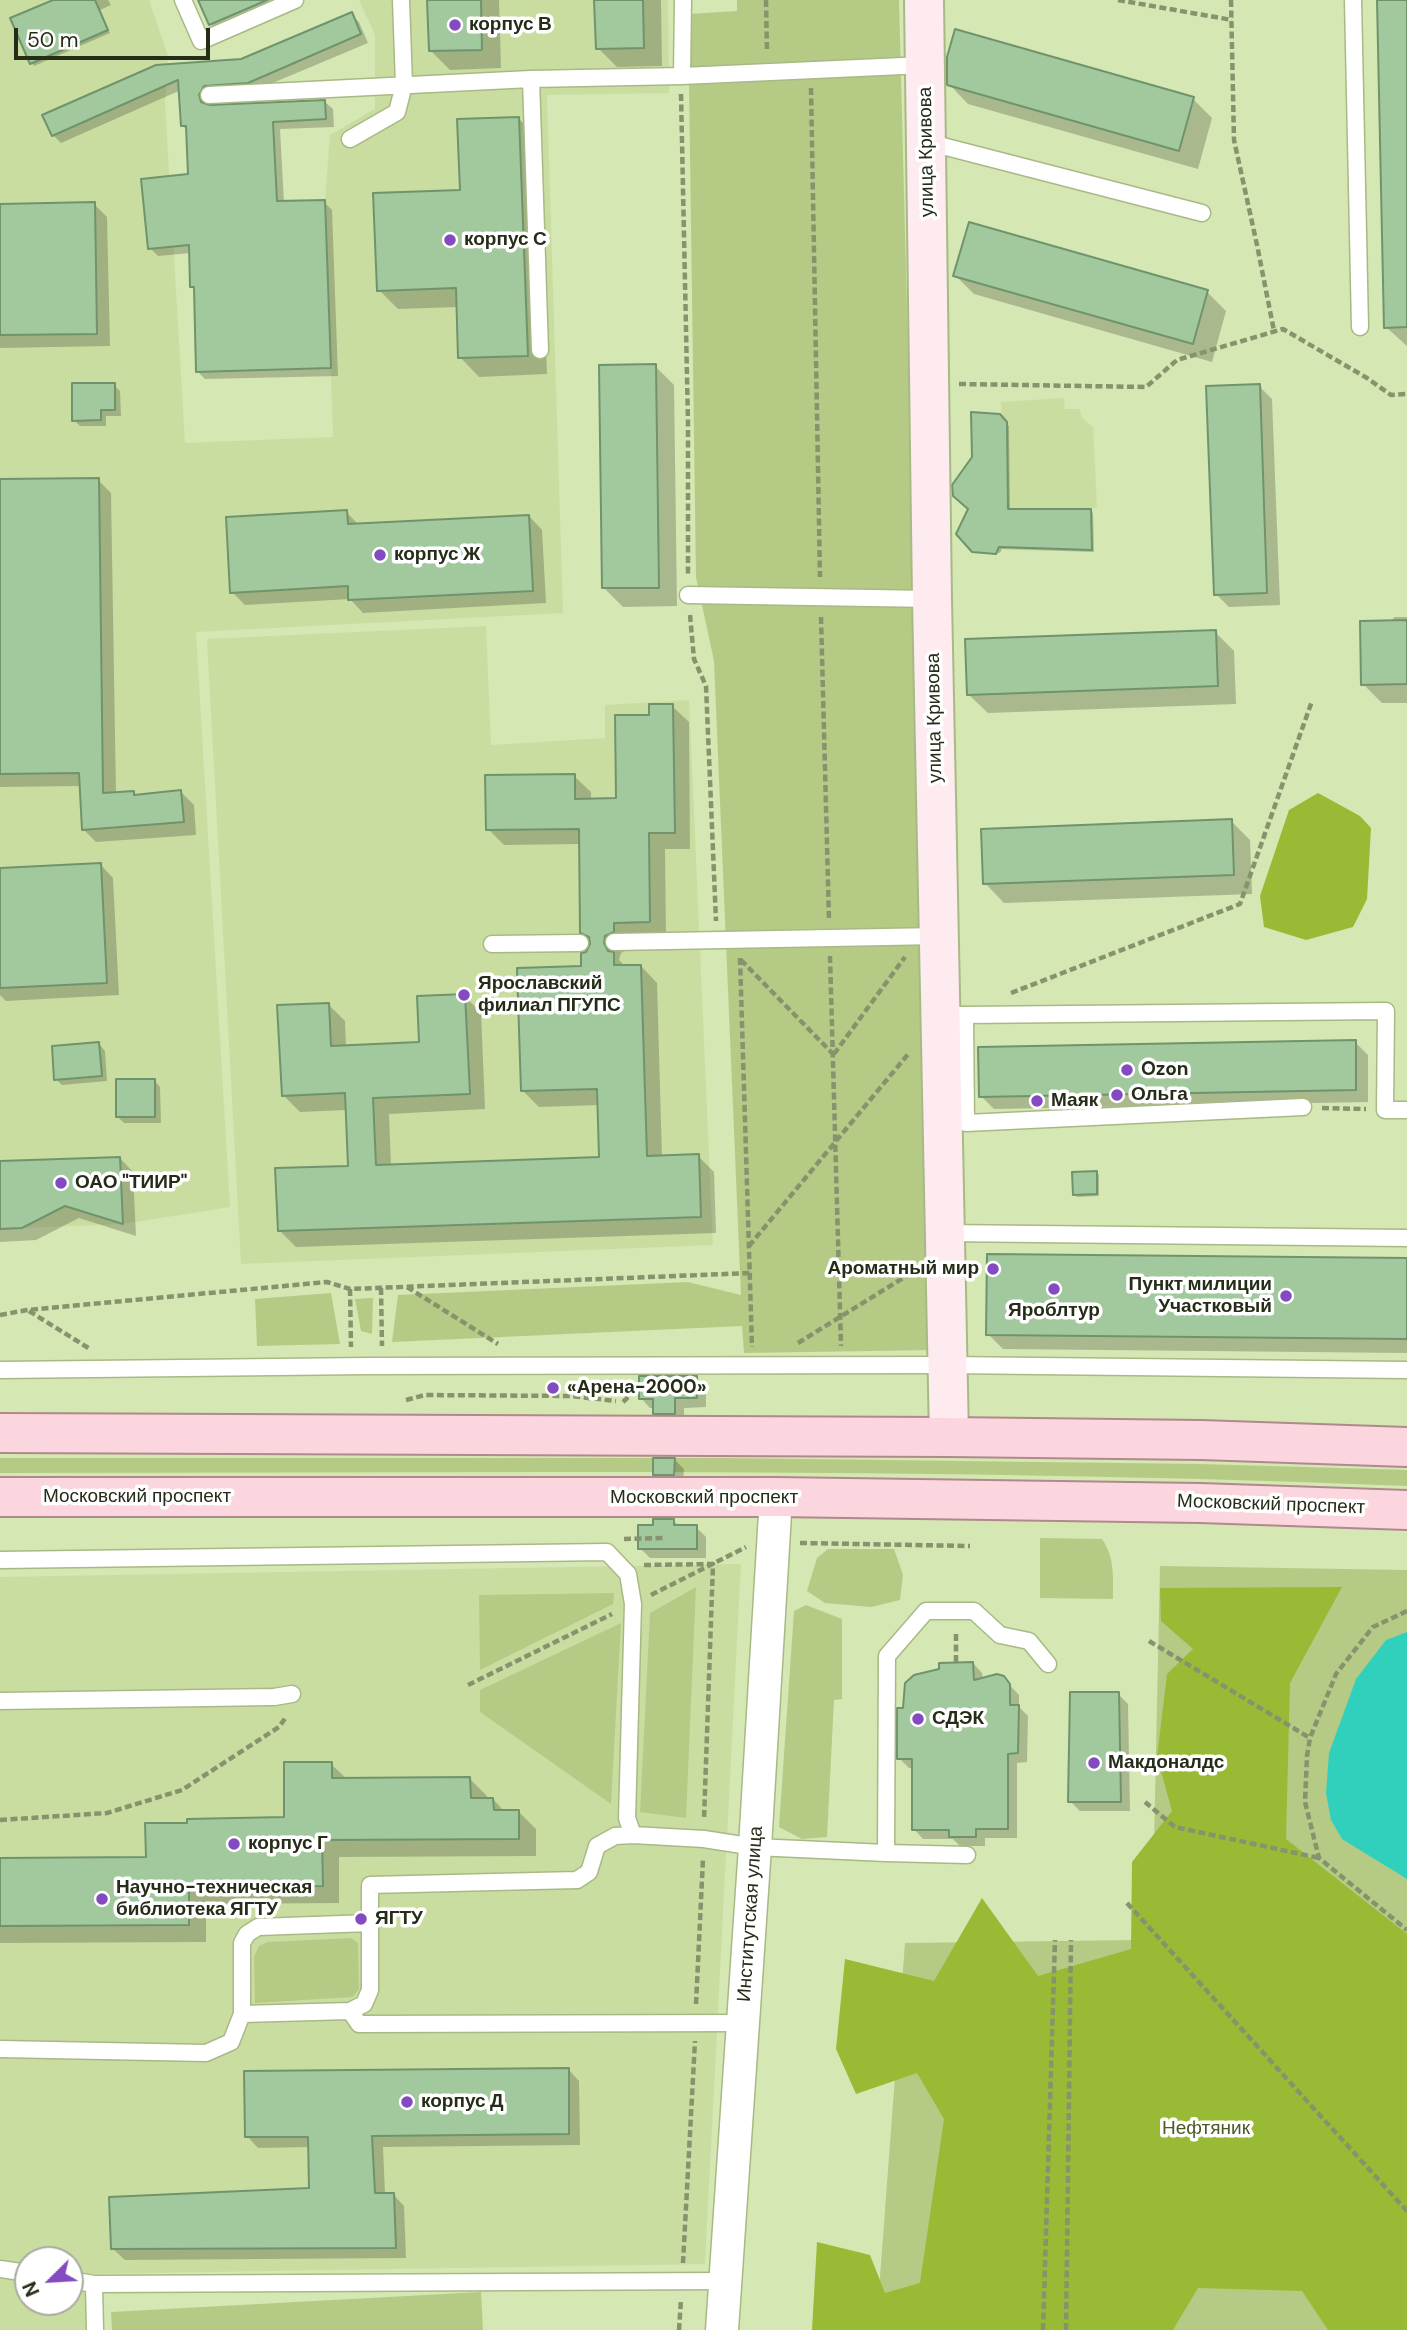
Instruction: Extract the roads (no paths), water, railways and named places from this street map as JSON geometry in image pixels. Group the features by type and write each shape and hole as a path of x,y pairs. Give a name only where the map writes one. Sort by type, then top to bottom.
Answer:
{"main road":[{"path":"0,1433 949,1437 1201,1440 1407,1447"},
{"name":"Московский проспект","path":"0,1497 776,1497 1200,1503 1407,1510"}],"street":[{"name":"улица Кривова","path":"924,0 932,599 929,937 952,1015 944,1243 949,1437"},
{"name":"Институтская улица","path":"722,2330 776,1497"}],"lane":[{"path":"183,0 201,41 295,0"},
{"path":"351,139 397,112 404,85 401,0"},
{"path":"682,76 683,0"},
{"path":"1353,0 1360,327"},
{"path":"209,95 531,79 682,76 925,65"},
{"path":"531,79 540,350"},
{"path":"927,142 1202,213"},
{"path":"688,595 932,599"},
{"path":"614,942 929,937"},
{"path":"492,944 580,943"},
{"path":"1303,1107 966,1123 952,1015 1386,1011 1385,1110 1407,1110"},
{"path":"944,1243 1407,1238"},
{"path":"0,1370 842,1365 1407,1370"},
{"path":"0,1560 607,1552 628,1574 634,1604 627,1818 633,1835"},
{"path":"886,1853 887,1656 926,1611 974,1611 1000,1635 1029,1641 1048,1664"},
{"path":"0,1701 274,1697 292,1694"},
{"path":"242,2014 350,2011 364,2004 370,1990 370,1885 577,1880 589,1872 597,1846 615,1836 633,1835 704,1839 755,1847 967,1855"},
{"path":"0,2049 206,2053 231,2042 242,2014 242,1943 247,1934 258,1927 370,1923"},
{"path":"350,2011 359,2024 744,2023"},
{"path":"84,2282 726,2281"},
{"path":"94,2284 95,2330"}],"water":[{"path":"1407,1632 1407,1879 1342,1839 1331,1820 1326,1793 1329,1753 1356,1679 1386,1640"}],"place":[{"name":"корпус В","path":"455,25"},
{"name":"корпус С","path":"450,240"},
{"name":"корпус Ж","path":"380,555"},
{"name":"Ярославский филиал ПГУПС","path":"464,995"},
{"name":"Ozon","path":"1127,1070"},
{"name":"Ольга","path":"1117,1095"},
{"name":"Маяк","path":"1037,1101"},
{"name":"ОАО \"ТИИР\"","path":"61,1183"},
{"name":"Ароматный мир","path":"993,1269"},
{"name":"Яроблтур","path":"1054,1289"},
{"name":"Пункт милиции Участковый","path":"1286,1296"},
{"name":"«Арена-2000»","path":"553,1388"},
{"name":"СДЭК","path":"918,1719"},
{"name":"Макдоналдс","path":"1094,1763"},
{"name":"корпус Г","path":"234,1844"},
{"name":"Научно-техническая библиотека ЯГТУ","path":"102,1899"},
{"name":"ЯГТУ","path":"361,1919"},
{"name":"корпус Д","path":"407,2102"}],"park label":[{"name":"Нефтяник","path":"1206,2129"}]}
